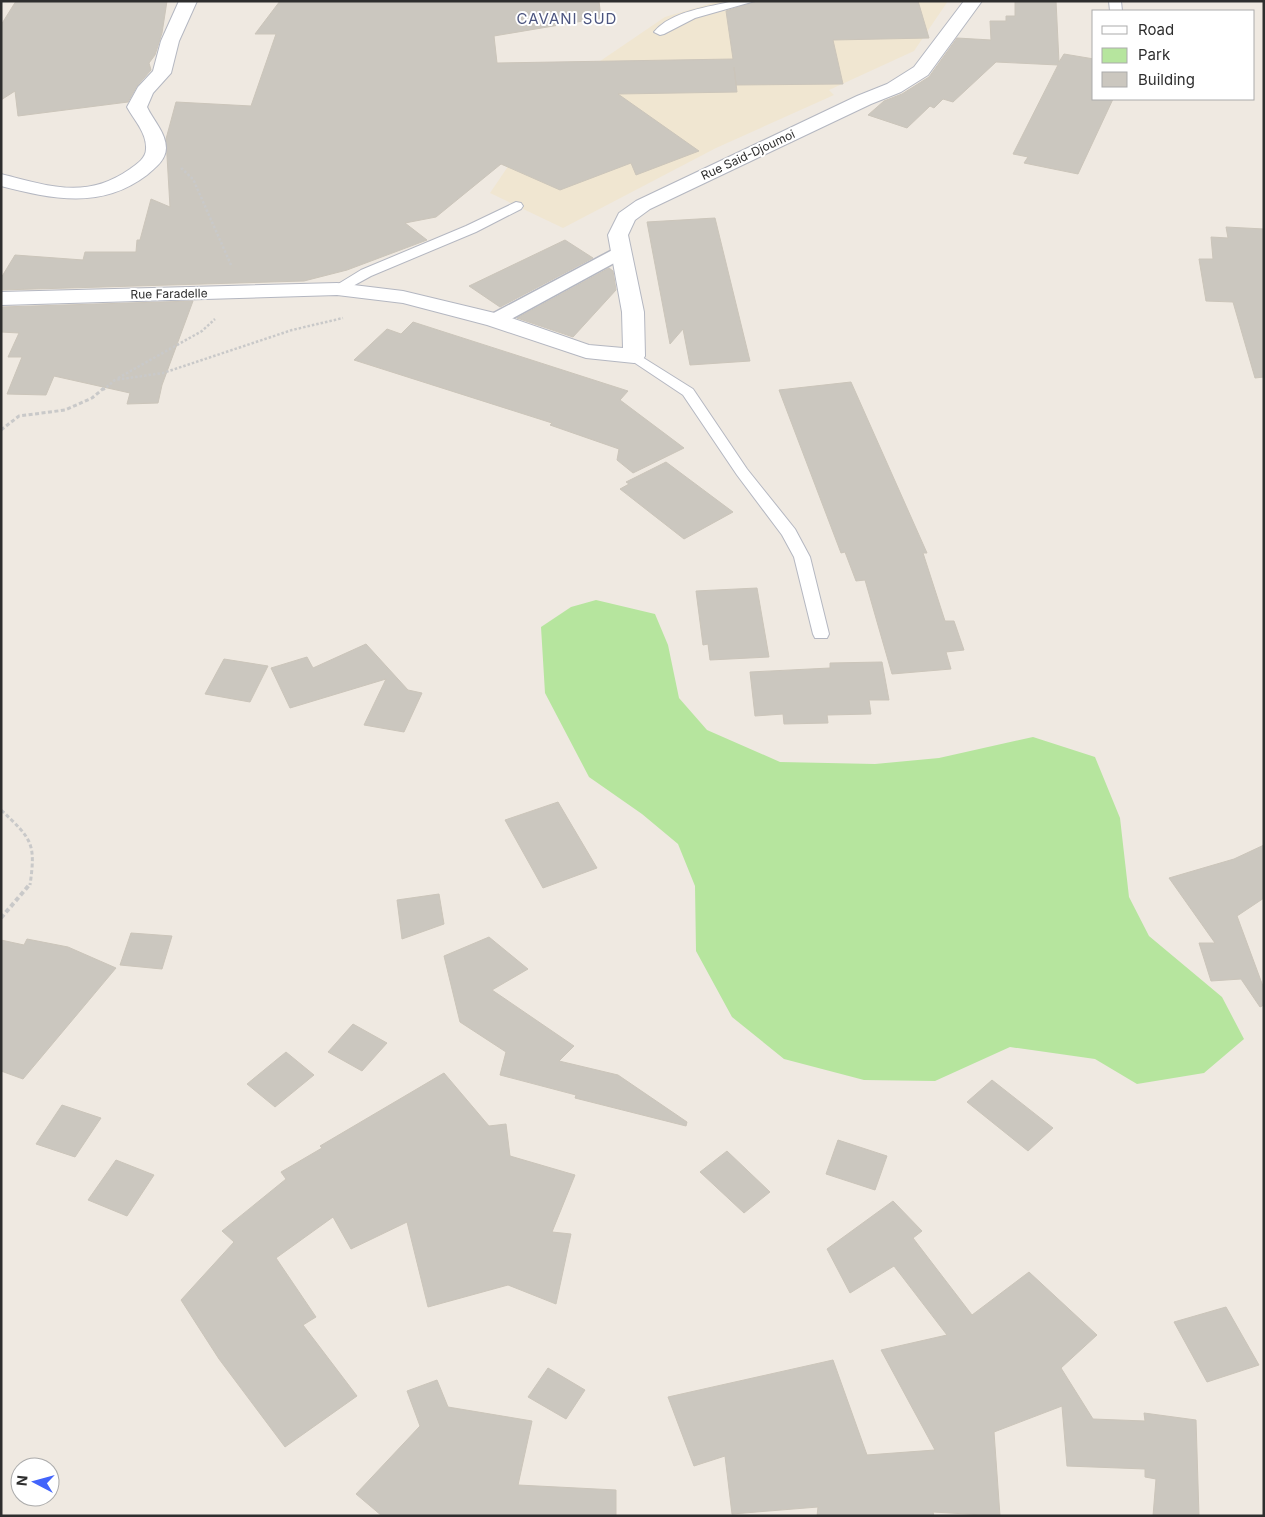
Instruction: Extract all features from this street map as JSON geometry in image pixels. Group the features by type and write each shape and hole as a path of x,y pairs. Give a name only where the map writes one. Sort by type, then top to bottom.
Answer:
{"street":[{"path":"1,180 80,196 104,192 123,183 153,159 156,148 148,124 141,116 137,107 145,91 162,74 170,41 188,1"},
{"name":"Rue Said-Djoumoi","path":"634,356 633,312 618,235 626,217 643,205 894,88 921,71 973,1"},
{"path":"495,320 620,252"},
{"path":"337,289 411,299 495,320 586,351 634,356"},
{"name":"Rue Faradelle","path":"1,299 337,289"}],"lane":[{"path":"660,32 671,22 682,18 749,1"},
{"path":"337,289 366,273 462,233 516,206"},
{"path":"634,356 688,392 742,472 789,533 802,557 821,634"}],"path":[{"path":"1,430 19,416 65,410 92,398 115,380 163,373 292,330 364,312 372,293"},
{"path":"1,810 26,833 34,855 30,886 1,918"}],"shaded area":[{"path":"719,1 948,1 914,51 829,90 834,95 716,148 563,228 490,193 562,87 665,17"}],"green space":[{"path":"596,600 655,614 668,645 679,698 707,730 780,762 875,764 939,758 1033,737 1095,757 1120,818 1129,897 1149,936 1222,997 1244,1039 1204,1073 1137,1084 1095,1059 1010,1047 935,1081 864,1080 784,1059 732,1017 696,951 695,886 678,844 642,814 589,777 545,693 541,627 571,607"}],"building":[{"path":"16,1 167,1 162,33 155,55 149,63 151,70 137,86 128,102 18,116 15,91 1,100 1,25"},
{"path":"280,1 599,1 601,18 494,36 497,63 733,59 726,11 757,1 918,1 929,38 833,40 843,84 736,85 737,92 618,94 699,151 636,175 631,163 560,190 501,164 436,217 405,223 427,240 347,270 304,281 1,290 1,278 15,255 83,260 85,252 136,252 137,240 140,240 151,199 170,207 166,139 176,102 251,106 276,34 255,34"},
{"path":"1015,1 1056,1 1059,62 1064,54 1092,59 1092,100 1113,100 1078,174 1024,163 1028,157 1013,154 1058,65 996,62 953,102 943,99 934,108 930,106 907,128 868,115 884,101 902,94 929,77 957,38 991,40 990,21 1006,21 1006,16 1015,16"},
{"path":"715,218 750,361 690,365 683,329 670,344 647,222"},
{"path":"1226,227 1264,229 1264,377 1255,378 1233,302 1206,301 1199,259 1213,259 1211,237 1228,238"},
{"path":"565,240 593,258 500,307 469,286"},
{"path":"609,268 613,271 616,290 573,337 517,318"},
{"path":"193,301 162,385 158,403 127,404 130,393 54,376 46,395 7,394 22,357 8,357 19,333 1,332 1,307"},
{"path":"413,322 628,391 620,400 684,448 633,473 617,460 619,449 550,425 552,423 354,360 387,329 401,334"},
{"path":"851,382 927,553 923,553 945,621 954,621 964,650 946,652 951,669 892,674 865,580 856,581 845,552 841,553 779,390"},
{"path":"666,462 733,512 684,539 620,489 629,484 626,482"},
{"path":"757,588 769,657 710,660 708,644 703,645 696,591"},
{"path":"366,644 408,690 422,693 404,732 364,725 386,679 290,708 271,668 307,657 313,668"},
{"path":"224,659 268,666 250,702 205,694"},
{"path":"882,662 889,700 869,700 871,714 827,715 828,723 784,724 783,714 755,716 750,672 830,668 830,663"},
{"path":"558,802 597,868 543,888 505,820"},
{"path":"1264,845 1264,898 1237,916 1264,989 1264,1005 1260,1007 1241,979 1211,981 1199,943 1215,943 1169,878 1234,859"},
{"path":"439,894 444,924 402,939 397,900"},
{"path":"131,933 172,936 162,969 120,965"},
{"path":"489,937 528,969 492,990 574,1046 559,1061 618,1075 687,1122 686,1126 575,1098 576,1095 500,1075 506,1052 460,1022 444,956"},
{"path":"27,939 68,947 116,968 23,1079 1,1071 1,940 24,945"},
{"path":"353,1024 387,1043 362,1071 328,1052"},
{"path":"286,1052 314,1075 275,1107 247,1084"},
{"path":"444,1073 489,1126 506,1124 510,1156 575,1175 552,1232 571,1234 556,1304 508,1285 428,1307 407,1222 351,1249 333,1217 276,1258 316,1317 303,1325 357,1396 285,1447 219,1359 181,1300 234,1242 222,1231 286,1179 281,1172 322,1148 320,1146"},
{"path":"992,1080 1053,1128 1028,1151 967,1102"},
{"path":"62,1105 101,1118 75,1157 36,1144"},
{"path":"838,1140 887,1156 875,1190 826,1174"},
{"path":"727,1151 770,1192 744,1213 700,1172"},
{"path":"116,1160 154,1175 127,1216 88,1200"},
{"path":"893,1201 922,1231 913,1238 972,1315 1029,1272 1097,1335 1061,1368 1093,1419 1145,1421 1144,1413 1196,1420 1199,1516 1153,1516 1156,1479 1145,1477 1145,1469 1067,1466 1062,1406 994,1432 1000,1516 933,1512 934,1516 817,1516 818,1507 732,1514 725,1456 694,1466 668,1397 833,1360 867,1455 935,1450 881,1350 947,1335 894,1266 850,1293 827,1249"},
{"path":"1226,1307 1259,1365 1207,1382 1174,1322"},
{"path":"548,1368 585,1390 566,1419 528,1397"},
{"path":"437,1380 448,1407 532,1421 518,1485 616,1490 616,1516 382,1516 356,1494 420,1426 407,1391"}],"district":[{"name":"CAVANI SUD","path":"567,19"}]}
